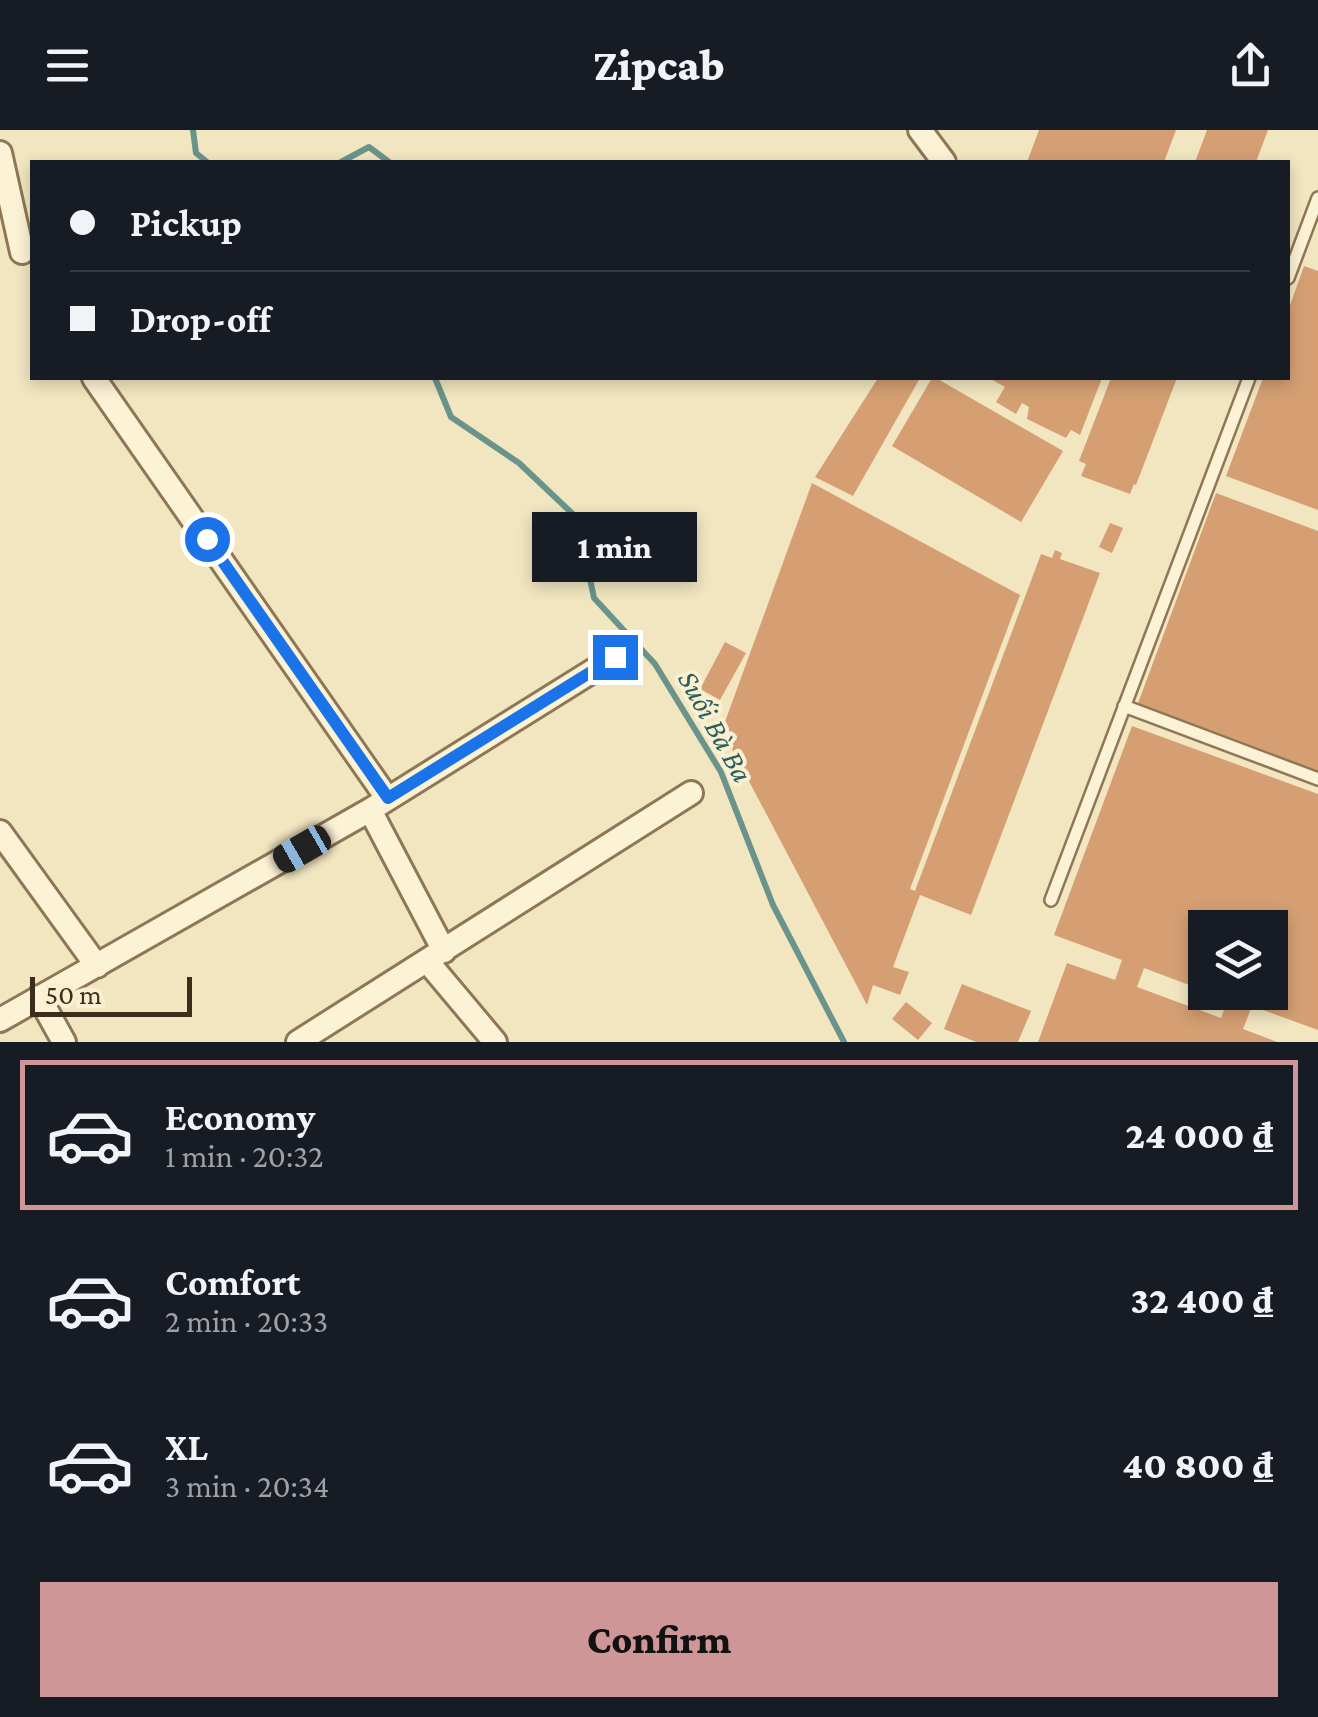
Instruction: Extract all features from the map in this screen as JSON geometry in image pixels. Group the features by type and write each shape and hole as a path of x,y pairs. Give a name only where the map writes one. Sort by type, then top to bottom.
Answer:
{"street":[{"path":"920,130 942,160"},
{"path":"0,153 22,252"},
{"path":"95,380 379,804 436,956 495,1042"},
{"path":"0,1020 379,804 615,657"},
{"path":"298,1042 692,793"},
{"path":"0,832 97,966"},
{"path":"39,997 64,1042"}],"lane":[{"path":"1290,273 1318,198"},
{"path":"1050,900 1249,380"},
{"path":"1124,706 1318,779"}],"building":[{"path":"1039,130 1176,130 1165,160 1028,160"},
{"path":"1207,130 1268,130 1257,160 1196,160"},
{"path":"1304,266 1318,271 1318,510 1226,476 1262,380 1290,380 1290,305"},
{"path":"877,380 919,380 853,496 815,477"},
{"path":"931,380 939,380 1063,451 1021,522 892,446"},
{"path":"993,380 1101,380 1080,435 1071,430 1066,438 1027,419 1029,407 1022,403 1016,414 996,402 1005,387"},
{"path":"1110,380 1176,380 1130,494 1081,476 1086,464 1079,461"},
{"path":"812,483 1020,595 910,889 915,891 1041,554 1052,558 1055,550 1062,553 1060,559 1100,573 971,915 920,895 893,967 909,972 900,995 873,985 867,1005 722,730"},
{"path":"1216,493 1318,531 1318,772 1137,706"},
{"path":"1110,523 1123,528 1112,553 1099,547"},
{"path":"725,642 746,653 720,700 700,689"},
{"path":"1132,726 1318,794 1318,1030 1263,1010 1288,1010 1288,910 1188,910 1188,985 1144,968 1137,987 1188,1006 1188,1010 1221,1018 1224,1010 1250,1010 1243,1029 1277,1042 1038,1042 1067,963 1115,980 1122,960 1054,935"},
{"path":"962,984 1031,1011 1018,1042 976,1042 944,1029"},
{"path":"906,1002 932,1023 918,1040 892,1019"}],"waterway":[{"name":"Suối Bà Ba","path":"193,130 196,153 205,160"},
{"name":"Suối Bà Ba","path":"345,160 369,147 386,160"},
{"name":"Suối Bà Ba","path":"436,380 451,417 519,463 577,518 594,598 655,664 721,772 773,905 844,1042"}],"route":[{"path":"207,539 388,798 615,657"}]}
